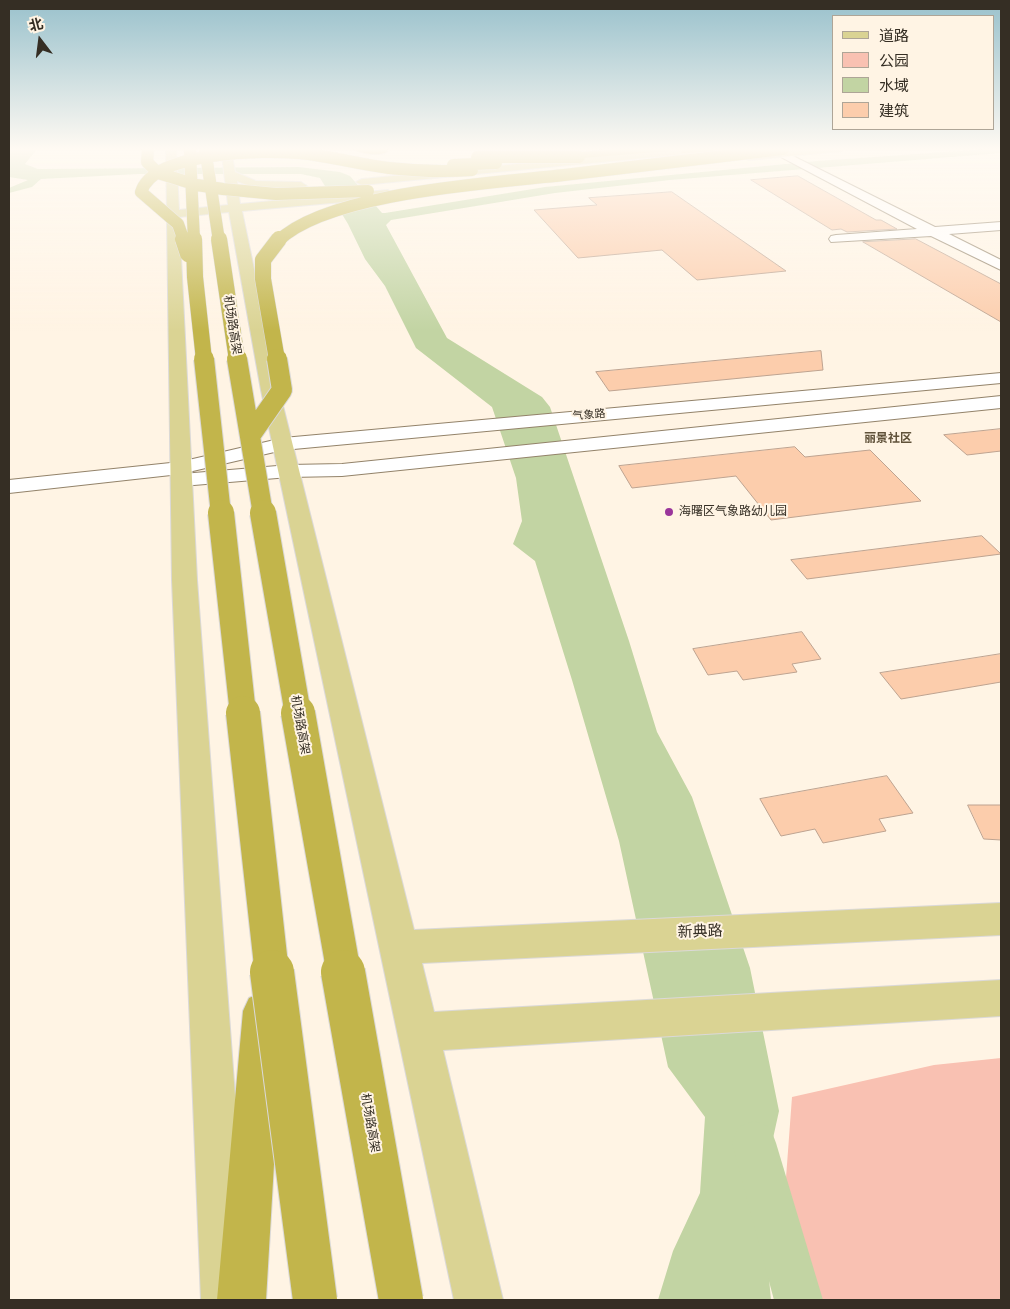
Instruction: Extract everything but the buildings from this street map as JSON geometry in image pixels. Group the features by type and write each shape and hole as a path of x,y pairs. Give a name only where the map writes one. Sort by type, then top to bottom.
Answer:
{"highway":[{"path":"161,209 178,224 195,277 268,940 315,1300"},
{"path":"195,277 202,209"},
{"name":"机场路高架","path":"214,209 250,436 401,1300"},
{"path":"250,436 282,390 263,279 263,260 282,236 314,218 345,209"},
{"path":"241,1300 268,940"}],"main road":[{"path":"176,209 172,214 173,301 180,474 225,1300"},
{"path":"172,214 176,209"},
{"path":"222,209 251,294 286,458 420,1032 478,1300"},
{"name":"新典路","path":"400,947 653,934 1001,920"},
{"path":"420,1032 649,1017 1001,998"}],"street":[{"path":"889,209 1001,266"},
{"path":"836,239 1001,226"},
{"name":"气象路","path":"180,474 512,422 1001,378"},
{"name":"气象路","path":"286,458 342,470 1001,402"},
{"path":"9,487 180,474"},
{"path":"9,500 180,474"}],"green space":[{"path":"1001,1058 1001,1300 782,1300 774,1262 786,1178 792,1097 934,1065"}],"water":[{"path":"339,209 379,209 382,213 385,213 409,209 457,209 391,220 386,225 447,338 542,397 550,407 629,641 657,732 692,797 750,968 779,1111 761,1193 771,1300 658,1300 673,1251 700,1193 705,1117 668,1067 619,841 572,680 535,561 513,544 522,521 516,478 492,407 416,348 385,286 365,259"}],"waterway":[{"path":"754,1143 799,1300"}],"place":[{"name":"海曙区气象路幼儿园","path":"669,512"}],"district":[{"name":"丽景社区","path":"888,439"}]}
